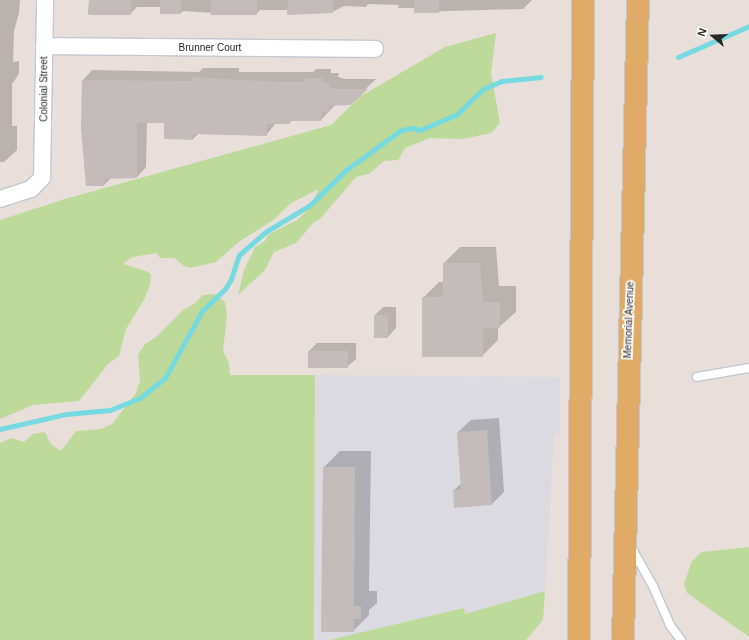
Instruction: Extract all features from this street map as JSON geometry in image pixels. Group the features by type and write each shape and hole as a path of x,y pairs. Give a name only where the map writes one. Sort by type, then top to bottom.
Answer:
{"main road":[{"path":"579,640 583,0"},
{"name":"Memorial Avenue","path":"623,640 624,536 638,0"}],"street":[{"name":"Colonial Street","path":"0,199 32,188 42,178 45,0"},
{"name":"Brunner Court","path":"44,46 375,49"}],"lane":[{"path":"697,377 749,368"},
{"path":"624,536 653,586 670,624 681,640"}],"shaded area":[{"path":"315,375 560,377 560,434 554,435 545,591 465,614 463,608 329,640 314,640"}],"green space":[{"path":"496,33 491,73 500,123 491,133 463,139 430,138 405,148 398,160 384,161 369,174 356,177 320,219 314,222 296,243 274,252 265,270 238,295 244,270 255,247 265,241 268,235 297,220 307,211 319,189 291,203 272,221 240,241 216,262 190,268 184,266 174,258 160,258 157,253 132,257 123,264 151,274 150,284 145,298 126,329 119,356 108,364 79,401 33,405 0,419 0,220 65,199 331,125 361,96 445,47"},
{"path":"215,294 225,302 227,315 223,351 229,363 230,375 315,375 314,640 0,640 0,443 11,438 24,442 33,434 45,432 51,444 61,451 76,431 101,429 112,424 136,393 140,380 138,355 145,344 156,337 183,310 194,304 203,295"},
{"path":"749,547 749,637 687,593 684,584 692,561 702,552"},
{"path":"545,591 543,620 526,640 329,640 464,608 465,614"}],"building":[{"path":"89,0 131,0 131,15 89,15"},
{"path":"160,0 181,0 181,14 160,14"},
{"path":"211,0 257,0 257,15 211,15"},
{"path":"288,0 333,0 333,13 287,15"},
{"path":"414,0 439,0 439,13 414,13"},
{"path":"192,77 280,82 305,82 305,78 322,78 322,82 329,82 329,87 335,89 368,89 351,105 329,106 329,112 322,112 321,121 290,121 290,124 267,124 267,136 193,134 193,140 164,139 164,123 137,123 137,178 105,179 104,186 86,186 81,129 82,80 192,81"},
{"path":"443,263 480,263 483,302 500,302 500,328 483,328 483,357 422,357 422,297 443,297"},
{"path":"374,315 388,315 388,338 374,338"},
{"path":"308,351 348,351 348,368 308,368"},
{"path":"487,430 492,505 454,508 453,490 461,490 457,432"},
{"path":"323,467 355,467 354,606 361,606 361,619 354,619 354,632 321,632"}],"waterway":[{"path":"678,57 749,26"},
{"path":"0,429 66,414 110,410 140,398 165,378 202,311 225,289 231,279 239,255 267,231 310,205 346,170 401,130 412,128 420,130 456,115 483,89 502,81 541,77"}]}
